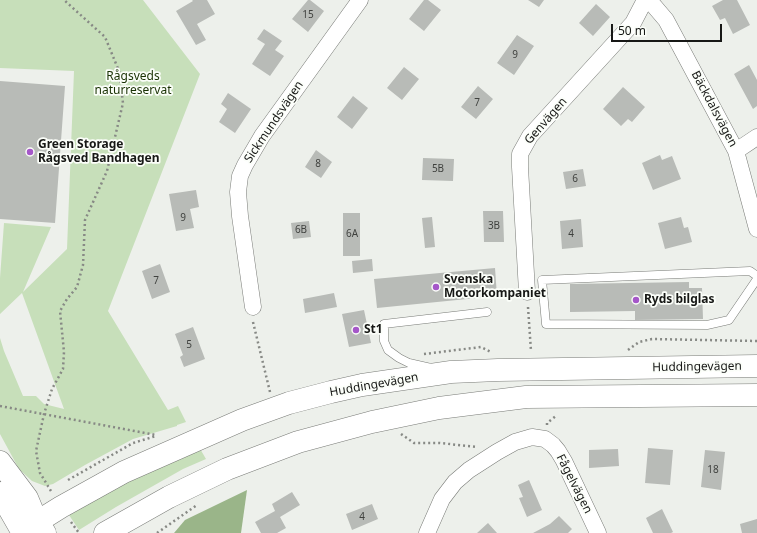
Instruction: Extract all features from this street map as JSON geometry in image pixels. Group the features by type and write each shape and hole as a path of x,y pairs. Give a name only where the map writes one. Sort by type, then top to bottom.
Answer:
{"main road":[{"name":"Huddingevägen","path":"32,530 69,502 124,472 249,418 289,403 331,392 362,385 451,372 756,365"},
{"path":"105,533 169,497 227,469 298,442 372,422 439,408 526,397 757,395"},
{"path":"0,462 27,498 32,530"},
{"path":"0,493 32,530"}],"street":[{"name":"Sickmundsvägen","path":"253,307 240,216 238,192 240,176 245,164 262,136 360,0"},
{"name":"Genvägen","path":"527,292 520,154 530,136 633,23 645,0"},
{"name":"Bäckdalsvägen","path":"649,0 666,20 736,151 757,229"},
{"path":"736,151 757,137"},
{"path":"427,533 442,499 455,482 469,470 497,452 526,438 532,437 545,439"},
{"name":"Fågelvägen","path":"545,439 553,445 564,461 598,533"}],"lane":[{"path":"750,271 757,277 729,320 708,325 546,324 542,280 750,271"},
{"path":"451,372 409,363 399,358 388,350 384,342 384,324 487,312"}],"path":[{"path":"46,490 51,491 40,473 36,451 44,414 52,389 63,369 64,352 60,311 67,299 77,287 83,265 86,220 107,171 123,103 119,72 104,36 64,0"},
{"path":"527,292 532,356"},
{"path":"253,307 253,323 272,396"},
{"path":"626,352 639,342 652,339 757,342"},
{"path":"0,406 159,436"},
{"path":"545,439 547,423 558,414"},
{"path":"397,432 414,443 440,443 479,447 497,452"},
{"path":"157,533 198,505"}],"green space":[{"name":"Rågsveds naturreservat","path":"0,0 143,0 200,74 108,311 168,410 178,406 186,422 133,439 53,484 45,486 32,481 19,469 0,434 0,338 23,396 36,396 44,404 64,409 22,293 0,314 0,278 4,223 51,227 23,292 67,249 74,71 0,68"},
{"path":"199,447 206,459 183,469 79,530 69,515 131,479"},
{"path":"247,490 241,533 174,533 185,520"}],"building":[{"path":"192,0 207,0 215,14 197,24 206,40 196,45 176,11 193,1"},
{"path":"308,0 324,11 308,32 292,19"},
{"path":"424,0 428,0 441,10 424,31 409,19"},
{"path":"528,0 544,0 539,7"},
{"path":"723,0 737,0 750,25 733,34 725,18 720,20 712,6"},
{"path":"596,4 610,17 593,36 579,23"},
{"path":"264,29 282,41 275,50 284,56 270,76 252,64 265,44 257,39"},
{"path":"517,35 534,46 514,75 497,63"},
{"path":"749,65 757,80 757,106 753,109 734,74"},
{"path":"404,67 419,79 402,100 387,88"},
{"name":"Green Storage Rågsved Bandhagen","path":"0,81 65,86 55,223 0,219"},
{"path":"478,86 493,99 476,119 461,107"},
{"path":"623,87 645,107 632,122 628,119 621,126 603,109"},
{"path":"228,93 251,109 235,133 219,122 227,109 221,104"},
{"path":"353,96 368,108 352,129 337,117"},
{"path":"316,150 332,162 321,178 305,167"},
{"path":"660,155 662,160 672,156 681,179 653,190 642,163"},
{"path":"423,158 454,159 453,181 422,180"},
{"path":"583,169 586,186 566,189 563,172"},
{"path":"196,190 199,207 190,209 194,228 176,231 169,194"},
{"path":"483,211 503,211 504,242 484,242"},
{"path":"343,213 360,213 360,256 343,256"},
{"path":"432,217 435,247 425,248 422,218"},
{"path":"681,217 684,228 688,227 692,242 665,249 658,223"},
{"path":"581,219 583,247 562,249 560,221"},
{"path":"309,221 311,237 293,239 291,223"},
{"path":"372,259 373,271 353,273 352,261"},
{"path":"160,264 170,292 152,299 142,271"},
{"name":"Svenska Motorkompaniet","path":"495,268 497,296 377,308 374,279"},
{"name":"Ryds bilglas","path":"689,282 689,288 702,288 703,319 635,320 635,311 570,312 570,284"},
{"path":"334,293 337,307 305,313 303,299"},
{"path":"364,310 371,343 349,347 342,314"},
{"path":"193,327 205,359 184,367 180,357 183,355 175,334"},
{"path":"648,448 673,450 670,485 645,483"},
{"path":"618,449 619,466 589,468 589,450"},
{"path":"705,450 725,452 721,490 701,487"},
{"path":"529,480 542,510 527,517 519,498 523,497 518,485"},
{"path":"292,492 300,505 280,517 286,528 277,533 261,533 255,522 275,511 272,504"},
{"path":"372,504 378,519 352,530 346,514"},
{"path":"662,509 673,532 653,533 646,518"},
{"path":"559,516 572,529 568,533 533,533 550,524"},
{"path":"757,519 757,533 742,533 740,524"},
{"path":"488,523 497,533 477,533"}],"place":[{"name":"Green Storage Rågsved Bandhagen","path":"30,152"},
{"name":"Svenska Motorkompaniet","path":"436,287"},
{"name":"Ryds bilglas","path":"636,300"},
{"name":"St1","path":"356,330"}]}
